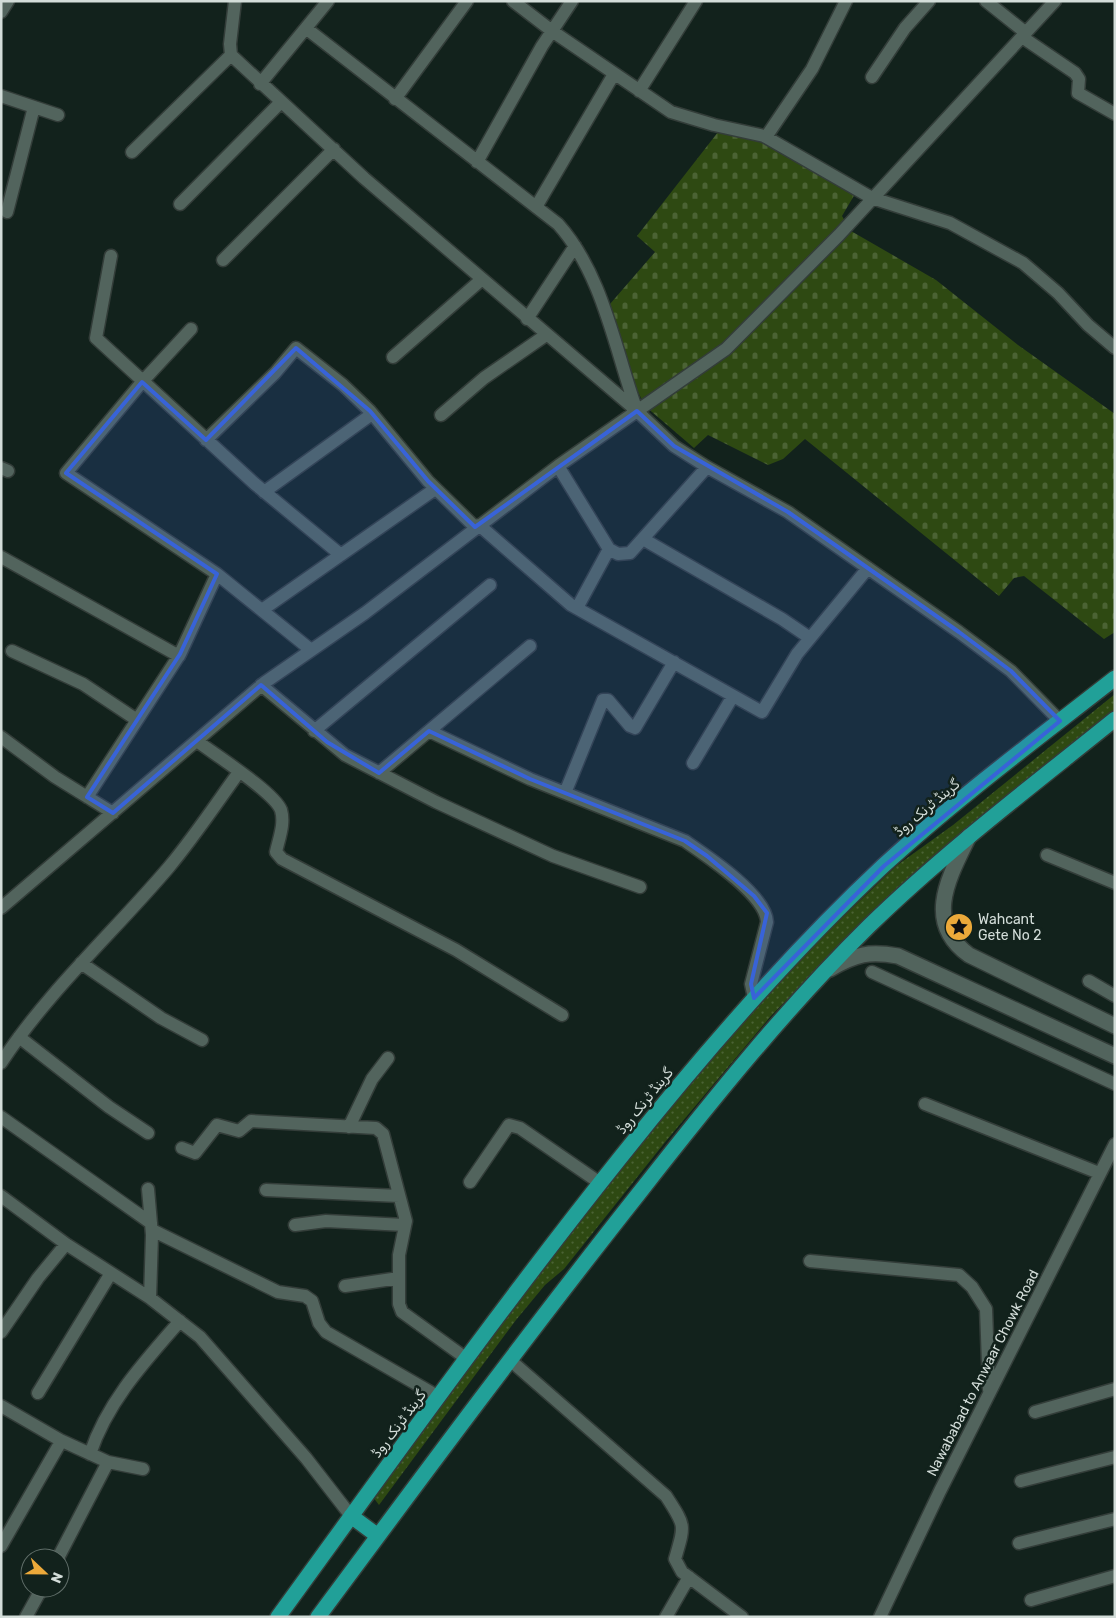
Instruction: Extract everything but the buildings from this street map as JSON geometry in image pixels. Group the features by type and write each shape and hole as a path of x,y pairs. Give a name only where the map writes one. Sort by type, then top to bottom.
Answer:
{"highway":[{"name":"گرینڈ ٹرنک روڈ","path":"278,1617 467,1359 600,1183 683,1080 754,998 884,866 1011,757 1115,678"},
{"path":"318,1617 510,1360 706,1108 824,972 870,926 969,836 1115,719"},
{"path":"351,1516 378,1536"}],"main road":[{"path":"969,836 953,869 943,900 948,928 956,946 969,955 1115,1026"},
{"path":"824,972 857,955 881,953 898,956 1115,1056"}],"street":[{"path":"1,12 8,1"},
{"path":"235,1 230,44 231,55 260,84 364,178 481,280 638,412 674,446 707,467 788,512 868,568 1011,671 1060,721"},
{"path":"260,84 307,29 328,1"},
{"path":"395,99 466,1"},
{"path":"513,1 552,31 671,112 766,137 872,198 950,223 1023,263 1113,342"},
{"path":"477,162 552,31 572,1"},
{"path":"638,91 687,7 696,1"},
{"path":"766,137 812,69 846,1"},
{"path":"872,77 905,28 929,1"},
{"path":"986,1 1024,35 1075,73 1079,79 1078,94 1113,109"},
{"path":"1,908 261,685 365,613 558,466 726,349 781,296 1055,1"},
{"path":"307,29 558,224 575,246 593,282 621,357 638,412"},
{"path":"132,152 231,55"},
{"path":"536,208 614,74"},
{"path":"2,97 58,115"},
{"path":"180,204 280,102"},
{"path":"7,212 34,107"},
{"path":"223,260 334,149"},
{"path":"527,319 575,246"},
{"path":"111,256 96,338 264,492 340,555"},
{"path":"393,357 481,280"},
{"path":"191,329 142,382 66,473 218,574 312,650"},
{"path":"441,415 484,378 546,335"},
{"path":"206,440 275,373 296,348 343,385 372,414 435,489 577,608 762,712 797,654 868,568"},
{"path":"264,492 372,414"},
{"path":"558,466 609,549 618,554 630,553 707,467"},
{"path":"262,610 435,489"},
{"path":"642,539 782,619 810,638"},
{"path":"577,608 609,549"},
{"path":"1,557 179,656"},
{"path":"87,797 179,656 218,574"},
{"path":"314,731 490,586"},
{"path":"379,773 530,646"},
{"path":"12,650 83,684 137,720"},
{"path":"565,793 603,700 608,700 630,726 635,728 674,662"},
{"path":"261,685 345,755 436,802 553,856 640,887"},
{"path":"693,763 733,696"},
{"path":"429,731 530,779 685,841 707,856 754,896 767,913 767,922 751,984 754,998"},
{"path":"1,737 55,777 113,813"},
{"path":"196,742 270,795 280,809 283,824 276,852 282,859 456,950 562,1015"},
{"path":"1,1063 19,1037 81,963 169,867 239,772"},
{"path":"1047,855 1115,883"},
{"path":"81,963 161,1018 202,1040"},
{"path":"872,972 1115,1084"},
{"path":"1089,981 1115,996"},
{"path":"19,1037 110,1108 148,1132"},
{"path":"349,1127 372,1079 388,1058"},
{"path":"925,1104 1099,1173"},
{"path":"1,1117 151,1227 278,1292 305,1296 312,1300 319,1323 326,1332 439,1397"},
{"path":"182,1148 195,1153 217,1126 239,1131 251,1121 376,1128 383,1134 405,1225 399,1255 399,1304 402,1312 467,1359"},
{"path":"470,1182 509,1125 520,1128 600,1183"},
{"name":"Nawababad to Anwaar Chowk Road","path":"880,1617 989,1393 1115,1144"},
{"path":"148,1189 151,1227 150,1298"},
{"path":"266,1190 399,1196"},
{"path":"1,1196 66,1244 150,1298 200,1337 262,1406 351,1516"},
{"path":"295,1225 326,1221 405,1225"},
{"path":"1,1332 38,1278 66,1244"},
{"path":"810,1261 959,1275 966,1279 986,1309 989,1393"},
{"path":"38,1393 111,1273"},
{"path":"345,1286 399,1278"},
{"path":"90,1454 104,1420 126,1386 180,1321"},
{"path":"510,1360 666,1496 679,1516 684,1528 675,1559 682,1572 742,1617"},
{"path":"1035,1412 1115,1390"},
{"path":"1,1406 60,1440 108,1462 143,1469"},
{"path":"1,1546 59,1445"},
{"path":"1021,1481 1115,1457"},
{"path":"63,1548 108,1462"},
{"path":"1019,1543 1115,1519"},
{"path":"1031,1600 1115,1576"},
{"path":"666,1617 689,1577"},
{"path":"26,1617 36,1598"}],"highlighted area":[{"path":"296,348 370,411 428,481 475,527 637,411 674,446 788,512 959,632 1011,671 1060,721 884,866 754,998 751,984 767,913 754,896 707,856 685,841 530,779 429,731 379,773 327,742 261,685 113,813 87,797 180,654 217,574 66,473 142,382 206,440"}],"green space":[{"path":"722,127 761,140 855,194 842,216 851,231 936,280 1018,345 1115,414 1115,632 1104,639 1024,576 1014,578 999,596 805,439 783,459 768,465 708,435 694,448 645,406 630,376 610,304 655,252 637,236"},
{"path":"1115,694 1115,709 991,809 814,972 771,1016 666,1141 564,1269 545,1285 516,1320 379,1505 373,1497 541,1270 678,1095 790,968 896,866 953,825"}],"place":[{"name":"Wahcant Gete No 2","path":"959,927"}]}
